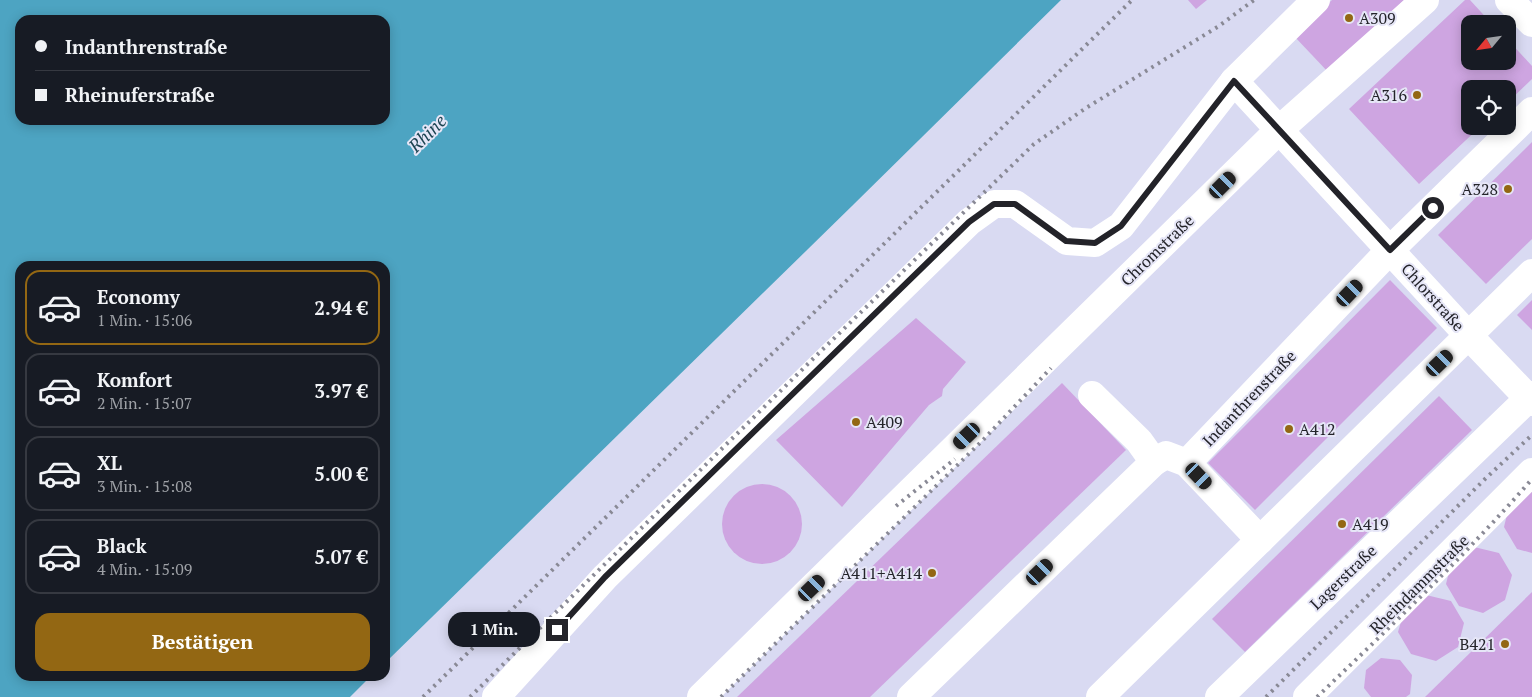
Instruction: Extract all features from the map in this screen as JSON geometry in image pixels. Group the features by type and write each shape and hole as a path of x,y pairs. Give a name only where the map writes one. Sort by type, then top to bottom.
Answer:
{"street":[{"path":"496,697 605,577 969,222 994,204 1015,204 1066,241 1095,243 1121,226 1234,81 1316,0"},
{"name":"Chromstraße","path":"701,697 1280,129 1425,0"},
{"path":"1510,0 1532,23"},
{"name":"Chlorstraße","path":"1234,81 1468,335 1531,398"},
{"name":"Indanthrenstraße","path":"1186,463 1390,250 1532,111"},
{"path":"1100,697 1532,273"},
{"path":"1092,395 1139,441 1154,462"},
{"name":"Lagerstraße","path":"1219,697 1531,398"},
{"path":"911,697 1154,462 1166,455 1186,463 1260,540"},
{"name":"Rheindammstraße","path":"1307,697 1532,472"}],"shaded area":[{"path":"1061,0 1532,0 1532,697 350,697 366,681 390,681 390,658"}],"water":[{"name":"Rhine","path":"0,0 1061,0 390,658 390,261 15,261 15,681 366,681 350,697 0,697"}],"building":[{"path":"1188,0 1207,0 1196,9"},
{"name":"A309","path":"1332,0 1404,0 1329,73 1294,36"},
{"name":"A316","path":"1465,0 1470,0 1484,15 1461,15 1461,70 1516,70 1516,49 1532,66 1532,79 1516,94 1516,80 1461,80 1461,135 1471,135 1419,184 1349,109"},
{"name":"A328","path":"1532,142 1532,239 1486,284 1438,235"},
{"name":"A412","path":"1390,280 1437,328 1255,510 1208,463"},
{"path":"1532,300 1532,330 1517,315"},
{"name":"A409","path":"916,318 966,362 943,389 942,396 929,405 842,507 776,440"},
{"name":"A411+A414","path":"1062,383 1126,450 870,697 737,697"},
{"name":"A419","path":"1439,396 1472,430 1245,652 1212,619"},
{"path":"754,484 770,484 791,495 802,516 802,532 791,553 770,564 754,564 740,558 728,546 722,532 722,516 728,502 740,490"},
{"path":"1532,490 1532,553 1517,549 1504,527 1510,502"},
{"path":"1474,547 1499,553 1512,575 1505,600 1483,613 1459,606 1446,584 1452,560"},
{"name":"B421","path":"1532,592 1532,697 1425,697"},
{"path":"1426,595 1451,601 1464,623 1458,647 1436,661 1411,654 1398,632 1405,608"},
{"path":"1381,658 1400,660 1412,675 1410,694 1406,697 1371,697 1364,688 1366,670"}],"railway":[{"path":"423,697 1132,0"},
{"path":"470,697 1034,144 1086,108 1219,26 1254,0"},
{"path":"721,697 984,439 1051,368"},
{"path":"1266,697 1485,479 1532,435"},
{"path":"896,506 955,459"},
{"path":"1317,697 1454,563 1532,479"}],"place":[{"name":"A309","path":"1349,18"},
{"name":"A316","path":"1417,95"},
{"name":"A328","path":"1508,189"},
{"name":"A409","path":"856,422"},
{"name":"A412","path":"1289,429"},
{"name":"A419","path":"1342,524"},
{"name":"A411+A414","path":"932,573"},
{"name":"B421","path":"1505,644"}],"route":[{"path":"557,630 605,577 969,222 994,204 1015,204 1066,241 1095,243 1121,226 1234,81 1390,250 1433,208"}]}
